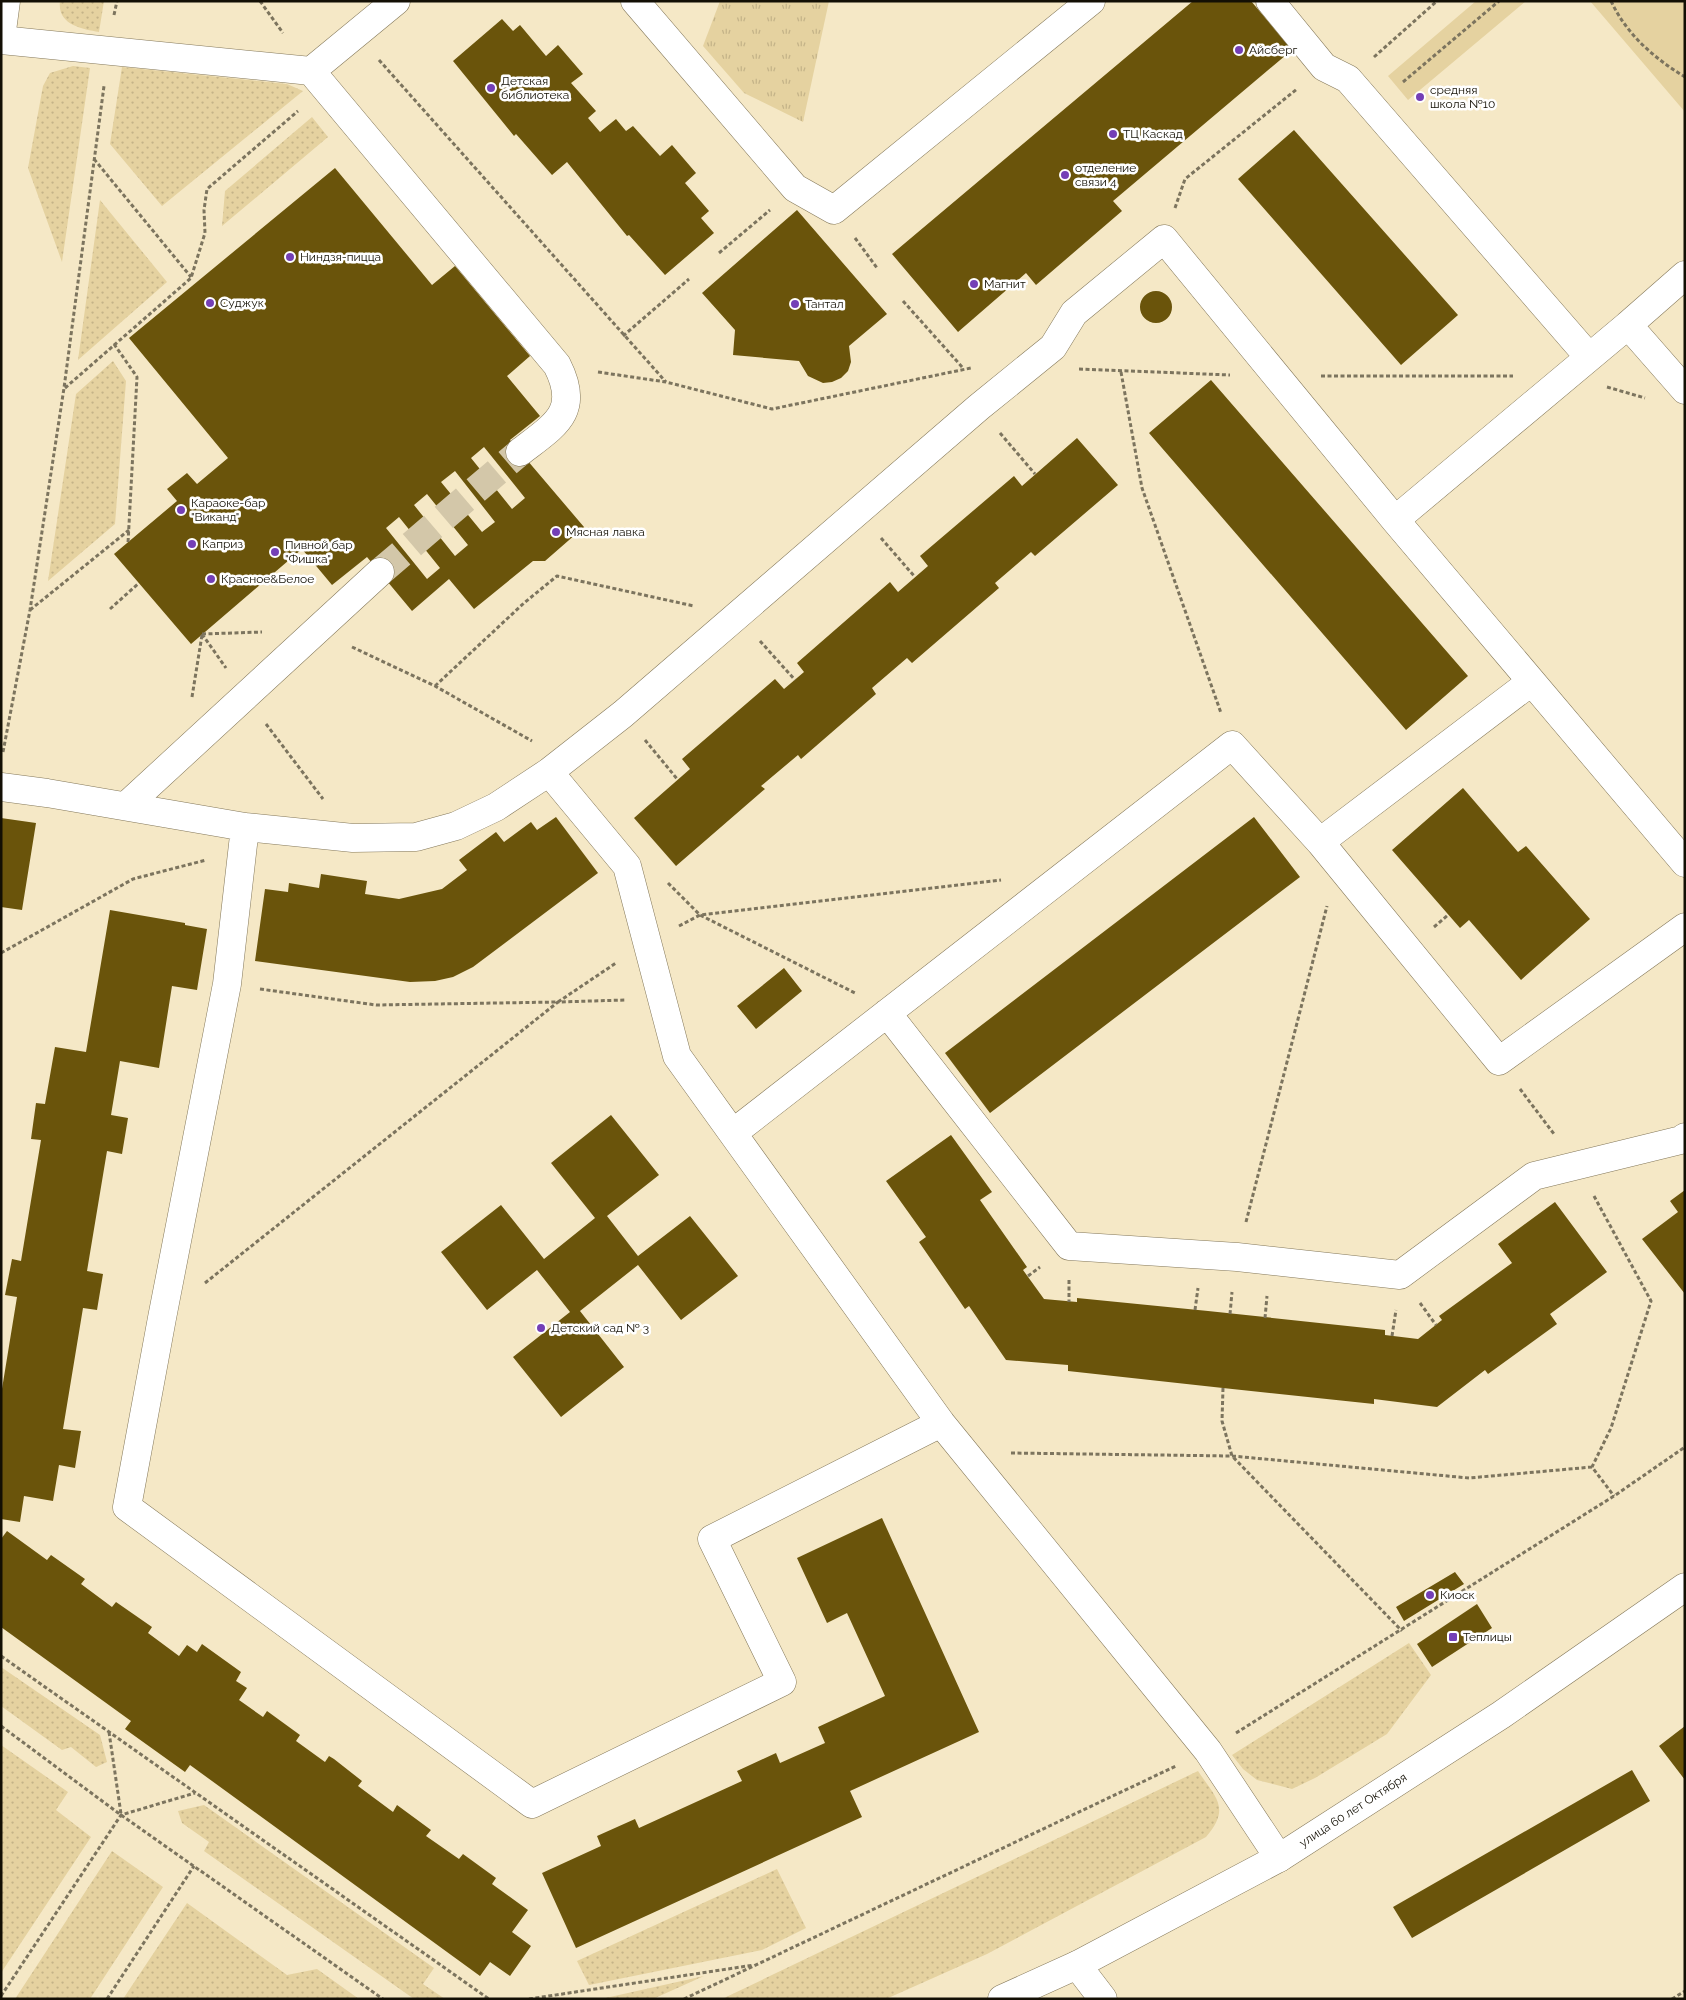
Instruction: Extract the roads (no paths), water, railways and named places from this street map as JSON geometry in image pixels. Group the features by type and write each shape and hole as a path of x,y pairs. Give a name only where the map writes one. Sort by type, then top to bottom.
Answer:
{"main road":[{"path":"6,1 1,39 108,51 318,80 558,365 567,384 567,402 560,416 547,431 520,452"},
{"path":"318,80 357,35 396,1"},
{"path":"635,1 795,188 834,210 1091,1"},
{"path":"1270,1 1324,67 1348,79 1589,357"},
{"path":"1,787 126,806 243,840 416,837 456,826 496,807 557,766 623,714 979,407 1053,346 1074,313 1164,239 1530,682 1685,863"},
{"path":"1395,520 1685,275"},
{"path":"1628,325 1685,390"},
{"path":"126,806 380,572"},
{"path":"1320,842 1530,682"},
{"path":"733,1133 1232,745 1320,842 1499,1061 1685,927"},
{"path":"557,766 627,866 677,1056 941,1423 1208,1751 1279,1858"},
{"path":"243,840 227,984 127,1507 532,1804 782,1682 712,1539 941,1423"},
{"path":"887,1014 1069,1246 1237,1257 1400,1275 1534,1176 1681,1140 1685,1137"},
{"name":"улица 60 лет Октября","path":"1002,1999 1077,1966 1279,1858 1501,1715 1685,1587"},
{"path":"1077,1966 1103,1999"}],"tunnel":[{"path":"380,572 520,452"}],"place":[{"name":"Айсберг","path":"1239,50"},
{"name":"Детская библиотека","path":"491,88"},
{"name":"средняя школа №10","path":"1420,97"},
{"name":"ТЦ Каскад","path":"1113,134"},
{"name":"отделение связи 4","path":"1065,175"},
{"name":"Ниндзя-пицца","path":"290,257"},
{"name":"Магнит","path":"974,284"},
{"name":"Суджук","path":"210,303"},
{"name":"Тантал","path":"795,304"},
{"name":"Караоке-бар \"Виканд\"","path":"181,510"},
{"name":"Мясная лавка","path":"556,532"},
{"name":"Каприз","path":"192,544"},
{"name":"Пивной бар \"Фишка\"","path":"275,552"},
{"name":"Красное&Белое","path":"211,579"},
{"name":"Детский сад № 3","path":"541,1328"},
{"name":"Киоск","path":"1430,1595"},
{"name":"Теплицы","path":"1453,1637"}]}
